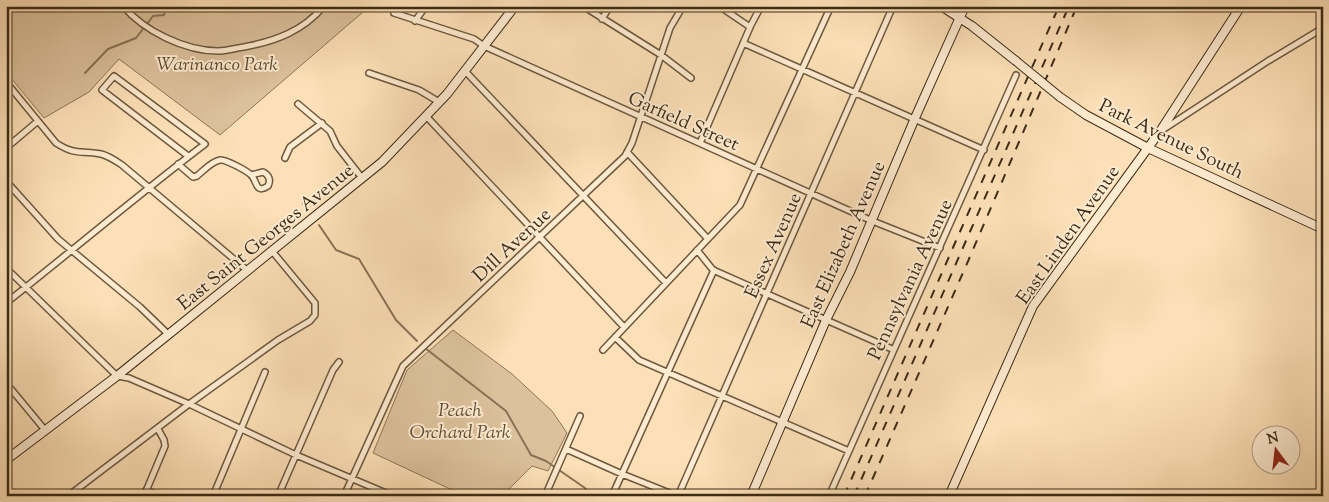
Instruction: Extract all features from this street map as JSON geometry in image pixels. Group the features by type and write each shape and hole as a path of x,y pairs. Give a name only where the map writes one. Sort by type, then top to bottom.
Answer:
{"street":[{"path":"123,6 139,22 164,37 189,46 218,51 269,42 294,32 315,17 324,6"},
{"path":"415,21 426,6"},
{"name":"East Saint Georges Avenue","path":"6,460 117,376 382,162 439,102 515,6"},
{"path":"583,6 661,55 691,78"},
{"path":"602,19 610,6"},
{"name":"Dill Avenue","path":"344,496 403,366 625,156 632,143 670,28 683,6"},
{"path":"719,6 750,27"},
{"path":"700,143 750,27 761,6"},
{"path":"603,350 740,205 831,6"},
{"name":"Essex Avenue","path":"678,496 893,6"},
{"name":"Park Avenue South","path":"941,6 972,26 1060,97 1086,115 1148,148 1323,229"},
{"name":"East Elizabeth Avenue","path":"751,496 826,320 872,221 915,118 966,6"},
{"name":"East Linden Avenue","path":"949,496 1033,306 1161,130 1241,6"},
{"name":"Garfield Street","path":"394,13 474,39 484,46 811,194 940,248"},
{"path":"1161,130 1323,28"},
{"path":"743,43 984,150"},
{"path":"465,71 666,284"},
{"path":"370,73 419,90 439,102"},
{"name":"Pennsylvania Avenue","path":"829,496 892,350 940,248 1016,75"},
{"path":"6,303 148,187 205,144 114,76 102,90 188,156"},
{"path":"6,82 56,143 66,150 80,154 108,156 122,165 248,271"},
{"path":"298,104 330,132 336,146 362,178"},
{"path":"426,116 624,327"},
{"path":"6,148 38,121"},
{"path":"285,158 290,147 322,124"},
{"path":"627,152 708,239"},
{"path":"178,164 193,177 197,176 215,161 225,160 251,175"},
{"path":"6,181 42,223 71,250 140,307 168,334"},
{"path":"697,250 714,270 892,350"},
{"path":"68,496 189,404 278,340 313,318 316,307 272,251"},
{"path":"6,268 117,376 129,378 189,404 296,455 393,496"},
{"path":"612,496 714,270"},
{"path":"615,337 639,360 848,451"},
{"path":"278,496 333,370 339,362"},
{"path":"213,496 265,372"},
{"path":"6,383 45,430"},
{"path":"546,496 580,416"},
{"path":"144,496 165,446 158,429"},
{"path":"566,449 678,496"},
{"path":"146,490 160,496"}],"green space":[{"name":"Warinanco Park","path":"6,6 370,6 220,135 119,59 89,92 44,118 6,72"},
{"name":"Peach Orchard Park","path":"453,330 512,374 552,411 567,433 548,471 532,466 502,496 465,496 373,453 407,370"}],"waterway":[{"path":"85,73 108,49 136,38 153,16 164,15 166,6"},
{"path":"303,203 308,211"},
{"path":"319,225 336,250 359,259 396,320 417,341"},
{"path":"425,348 506,411 531,455 546,461 585,488 589,496"}],"railway":[{"path":"844,496 1059,6"},
{"path":"854,496 1069,6"},
{"path":"865,496 1077,6"}]}
